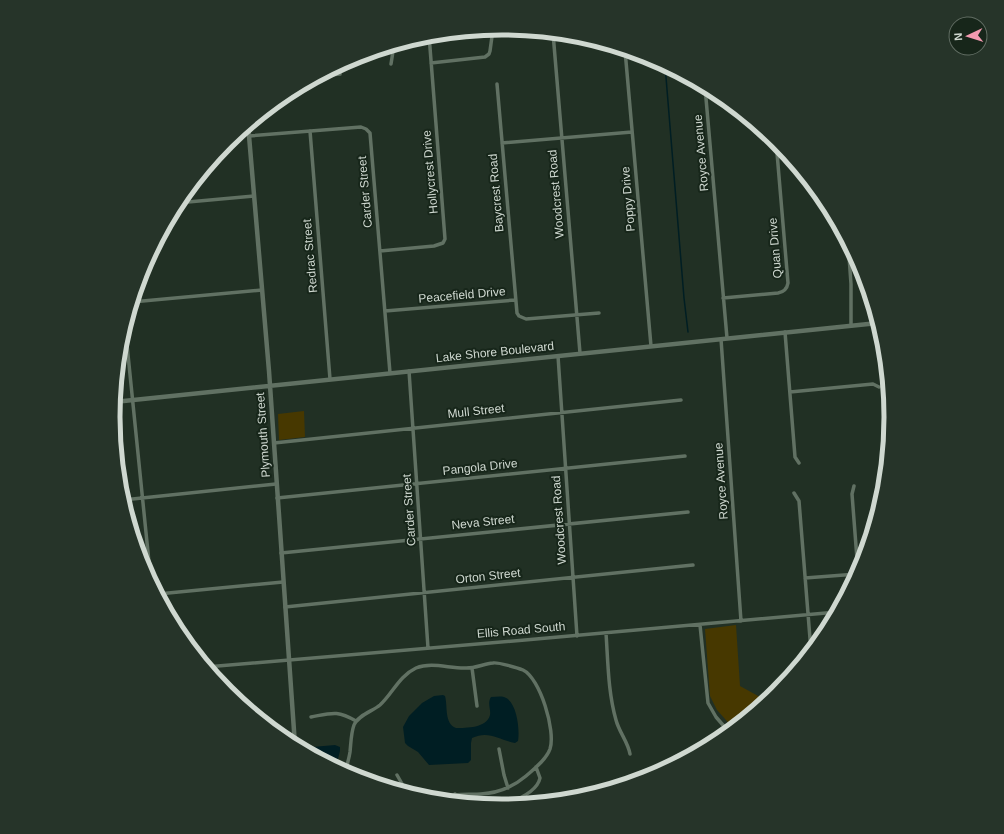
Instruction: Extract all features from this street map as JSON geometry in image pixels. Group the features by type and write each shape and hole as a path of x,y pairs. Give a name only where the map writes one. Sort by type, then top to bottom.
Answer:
{"street":[{"path":"431,63 485,57 490,51 492,35"},
{"name":"Woodcrest Road","path":"553,38 580,353"},
{"name":"Hollycrest Drive","path":"380,251 434,246 443,243 445,238 429,42"},
{"path":"392,64 393,51"},
{"name":"Poppy Drive","path":"625,55 651,346"},
{"path":"332,75 340,74 340,71"},
{"name":"Baycrest Road","path":"497,84 515,300"},
{"name":"Royce Avenue","path":"706,94 723,298 724,338 741,621"},
{"name":"Carder Street","path":"310,131 360,127 366,129 371,138 390,373"},
{"name":"Plymouth Street","path":"249,131 270,386 294,738"},
{"path":"249,136 310,131"},
{"name":"Redrac Street","path":"310,131 330,379"},
{"path":"502,143 632,132"},
{"name":"Quan Drive","path":"723,298 778,293 783,292 788,287 777,152"},
{"path":"186,202 254,196"},
{"path":"849,257 851,326"},
{"path":"138,301 262,290"},
{"name":"Peacefield Drive","path":"385,311 515,300 518,313 526,319 599,313"},
{"name":"Lake Shore Boulevard","path":"121,401 872,324"},
{"path":"785,332 795,457 799,463"},
{"path":"127,343 149,564"},
{"name":"Woodcrest Road","path":"558,356 577,636"},
{"name":"Carder Street","path":"409,371 428,648"},
{"path":"790,392 873,384 879,387"},
{"name":"Mull Street","path":"274,443 680,400"},
{"name":"Pangola Drive","path":"277,498 685,456"},
{"path":"129,499 276,484"},
{"path":"854,486 852,494 857,558"},
{"path":"794,493 798,501 810,643"},
{"name":"Neva Street","path":"281,554 688,512"},
{"name":"Orton Street","path":"285,607 693,565"},
{"path":"805,578 850,574"},
{"path":"163,594 283,582"},
{"name":"Ellis Road South","path":"213,666 577,636 830,613"},
{"path":"700,625 708,703 716,717 725,727"},
{"path":"606,633 610,692 616,722 629,747 630,754"},
{"path":"347,766 352,734 356,721 381,704 402,678 417,668 434,665 472,668 501,663 529,673 546,708 551,736 550,750 546,757 536,767 508,788 482,794 455,794 451,796"},
{"path":"472,668 477,706"},
{"path":"311,717 331,713 340,713 356,721"},
{"path":"499,749 508,788"},
{"path":"520,798 538,785 540,778 536,767"},
{"path":"397,775 403,786"}],"shaded area":[{"path":"304,411 305,437 279,440 278,414"},
{"path":"736,625 740,686 760,697 754,704 729,724 717,710 710,696 705,629"}],"water":[{"path":"434,696 445,696 446,700 448,719 452,726 456,728 465,728 485,723 490,715 489,702 491,697 504,697 512,704 517,716 518,741 515,743 509,742 489,735 478,736 472,738 471,760 468,763 429,765 418,752 405,743 403,727 409,716 422,703"},
{"path":"335,745 340,747 337,762 311,748"}],"waterway":[{"path":"666,72 688,332"}]}
